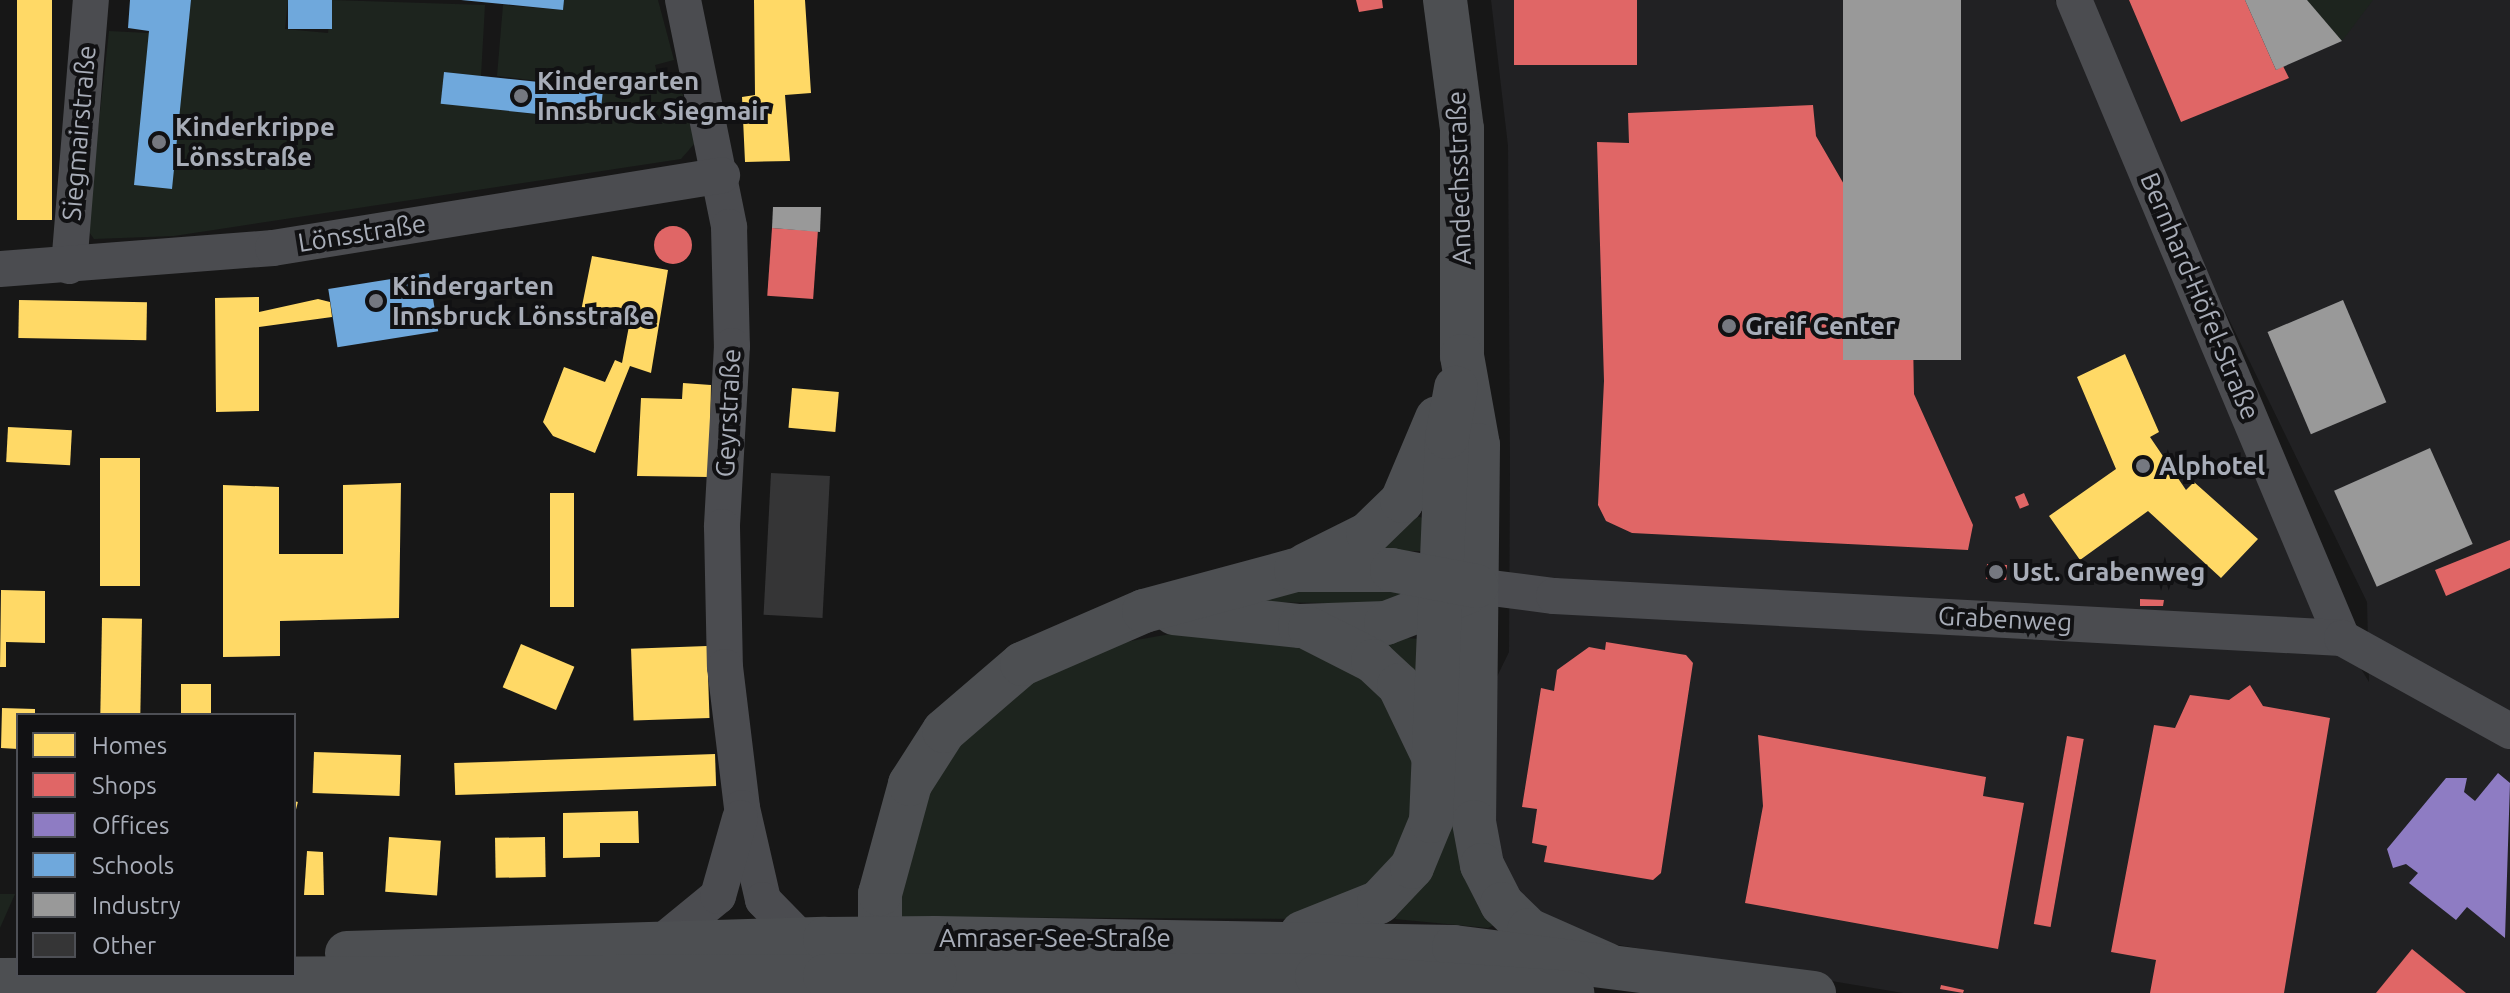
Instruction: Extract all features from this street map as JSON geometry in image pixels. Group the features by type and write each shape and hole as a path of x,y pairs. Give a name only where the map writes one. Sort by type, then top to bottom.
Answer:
{"main road":[{"name":"Andechsstraße","path":"1445,0 1462,129 1462,356 1478,445 1452,578"},
{"name":"Andechsstraße","path":"1452,578 1447,437 1462,356"},
{"path":"880,993 878,915 891,842 910,784 944,731 1022,664 1144,611 1296,570 1368,534 1402,501 1462,356"},
{"path":"1296,570 1452,578"},
{"path":"1144,611 1300,626 1388,623 1452,578"},
{"path":"1285,939 1379,902 1412,867 1431,821 1452,578"},
{"path":"1452,578 1474,822 1482,865 1502,904 1529,930 1608,965"},
{"path":"1300,626 1373,661 1399,685 1437,769"},
{"name":"Amraser-See-Straße","path":"0,980 238,987 567,978 1285,939 1608,965 1814,993"},
{"name":"Amraser-See-Straße","path":"296,956 663,941 805,965"},
{"name":"Amraser-See-Straße","path":"935,956 1331,984 1561,992"}],"street":[{"name":"Siegmairstraße","path":"69,266 91,0"},
{"name":"Bernhard-Höfel-Straße","path":"2074,0 2342,638"},
{"name":"Geyrstraße","path":"691,7 722,175 733,283 722,527 725,667 742,808 763,900 805,965"},
{"name":"Lönsstraße","path":"0,269 273,248 722,175"},
{"name":"Grabenweg","path":"1452,578 2342,638 2510,731"},
{"name":"Geyrstraße","path":"663,941 718,896 742,808"},
{"path":"567,978 615,993"}],"shaded area":[{"path":"191,0 288,0 285,29 328,33 332,0 485,5 481,76 444,72 441,103 599,122 603,89 497,76 503,5 563,10 564,0 658,0 674,60 655,65 660,85 680,83 695,143 681,159 174,236 94,239 87,229 109,31 187,35"},
{"path":"1491,0 2055,0 2299,566 2369,682 2367,602 2073,0 2510,0 2510,993 1903,993 1583,939 1516,895 1491,848 1489,693 1509,652 1510,464 1508,146"},
{"path":"2307,0 2373,0 2342,41"},
{"path":"1409,514 1427,519 1423,551 1371,551"},
{"path":"1402,588 1402,604 1256,602 1278,592"},
{"path":"1176,633 1292,641 1388,691 1425,793 1388,877 1303,919 898,917 899,887 931,788 967,735 1024,686 1125,642"},
{"path":"1376,636 1421,639 1425,684"},
{"path":"1450,813 1494,925 1488,928 1395,919"},
{"path":"0,894 15,894 0,928"}],"building: Homes":[{"path":"17,0 52,0 52,220 17,220"},
{"path":"754,0 805,0 811,93 785,95 790,161 745,162 742,97 755,95"},
{"path":"592,256 668,270 651,373 630,366 595,453 553,436 543,422 564,367 605,382 615,360 622,363 629,326 580,316"},
{"path":"259,297 259,312 318,299 330,302 332,317 259,327 259,411 216,412 215,298"},
{"path":"19,300 147,302 146,340 18,338"},
{"name":"Alphotel","path":"2125,354 2159,432 2150,437 2186,490 2194,482 2258,539 2221,578 2148,511 2080,560 2049,516 2116,469 2077,377"},
{"path":"683,383 711,385 709,477 637,476 641,398 682,399"},
{"path":"792,388 839,392 835,432 789,428"},
{"path":"8,427 72,430 70,465 6,462"},
{"path":"100,458 140,458 140,586 100,586"},
{"path":"401,483 399,618 280,621 280,656 223,657 223,485 279,487 279,554 343,554 343,485"},
{"path":"550,493 574,493 574,607 550,607"},
{"path":"1,590 45,591 45,643 6,642 6,667 0,667"},
{"path":"102,618 142,619 140,713 100,713"},
{"path":"521,644 574,667 556,710 503,687"},
{"path":"707,646 710,718 634,721 631,649"},
{"path":"181,684 211,684 211,713 181,713"},
{"path":"2,708 35,709 35,713 16,713 16,749 1,748"},
{"path":"314,752 401,755 400,796 313,793"},
{"path":"715,754 716,786 455,795 454,763"},
{"path":"638,811 639,843 600,843 600,857 563,858 563,813"},
{"path":"389,837 441,841 437,895 385,892"},
{"path":"545,837 546,877 496,878 495,838"},
{"path":"307,851 323,852 324,895 304,895"}],"building: Shops":[{"path":"1356,0 1382,0 1383,8 1359,12"},
{"path":"1514,0 1637,0 1637,65 1514,65"},
{"path":"2129,0 2245,0 2276,70 2283,66 2289,78 2181,122"},
{"name":"Greif Center","path":"1813,105 1816,136 1878,243 1886,306 1856,310 1856,334 1913,337 1914,394 1973,525 1968,550 1632,533 1606,521 1598,505 1604,381 1597,142 1629,143 1628,113"},
{"path":"673,226 686,232 692,245 686,258 673,264 660,258 654,245 660,232"},
{"path":"772,228 818,231 813,299 767,296"},
{"path":"2024,493 2029,505 2020,509 2015,497"},
{"path":"2510,540 2510,568 2446,596 2435,570"},
{"name":"Ust. Grabenweg","path":"1987,564 2007,565 2006,580 1986,579"},
{"path":"2140,599 2164,600 2163,606 2140,606"},
{"path":"1606,642 1686,655 1693,663 1661,873 1653,880 1544,862 1547,846 1532,843 1537,809 1522,807 1541,688 1554,691 1557,670 1589,647 1605,650"},
{"path":"2250,685 2263,706 2330,718 2284,993 2150,993 2156,960 2111,952 2154,725 2175,728 2190,695 2229,700"},
{"path":"1758,735 1986,777 1983,796 2024,803 1998,949 1745,903 1763,806"},
{"path":"2067,736 2084,739 2051,927 2034,924"},
{"path":"2412,949 2466,993 2376,993"},
{"path":"1941,985 1964,990 1963,993 1940,989"}],"building: Offices":[{"path":"2498,773 2510,783 2505,938 2467,907 2456,920 2409,883 2418,873 2406,864 2393,868 2387,849 2446,778 2467,778 2464,792 2475,801"}],"building: Schools":[{"path":"130,0 191,0 172,189 134,185 149,31 128,28"},
{"path":"288,0 332,0 332,29 288,29"},
{"path":"461,0 564,0 563,10"},
{"path":"444,72 603,89 600,121 441,104"},
{"path":"429,273 438,331 337,347 328,289"}],"building: Industry":[{"path":"1843,0 1961,0 1961,360 1843,360"},
{"path":"2245,0 2307,0 2342,41 2276,70"},
{"path":"773,207 821,207 820,232 772,228"},
{"path":"2343,300 2386,402 2311,434 2268,332"},
{"path":"2430,448 2473,544 2377,587 2334,491"}],"building: Other":[{"path":"771,473 830,476 822,618 764,615"}],"place":[{"name":"Kindergarten Innsbruck Siegmair","path":"521,96"},
{"name":"Kinderkrippe Lönsstraße","path":"159,142"},
{"name":"Kindergarten Innsbruck Lönsstraße","path":"376,301"},
{"name":"Greif Center","path":"1729,326"},
{"name":"Alphotel","path":"2143,466"},
{"name":"Ust. Grabenweg","path":"1996,572"}]}
